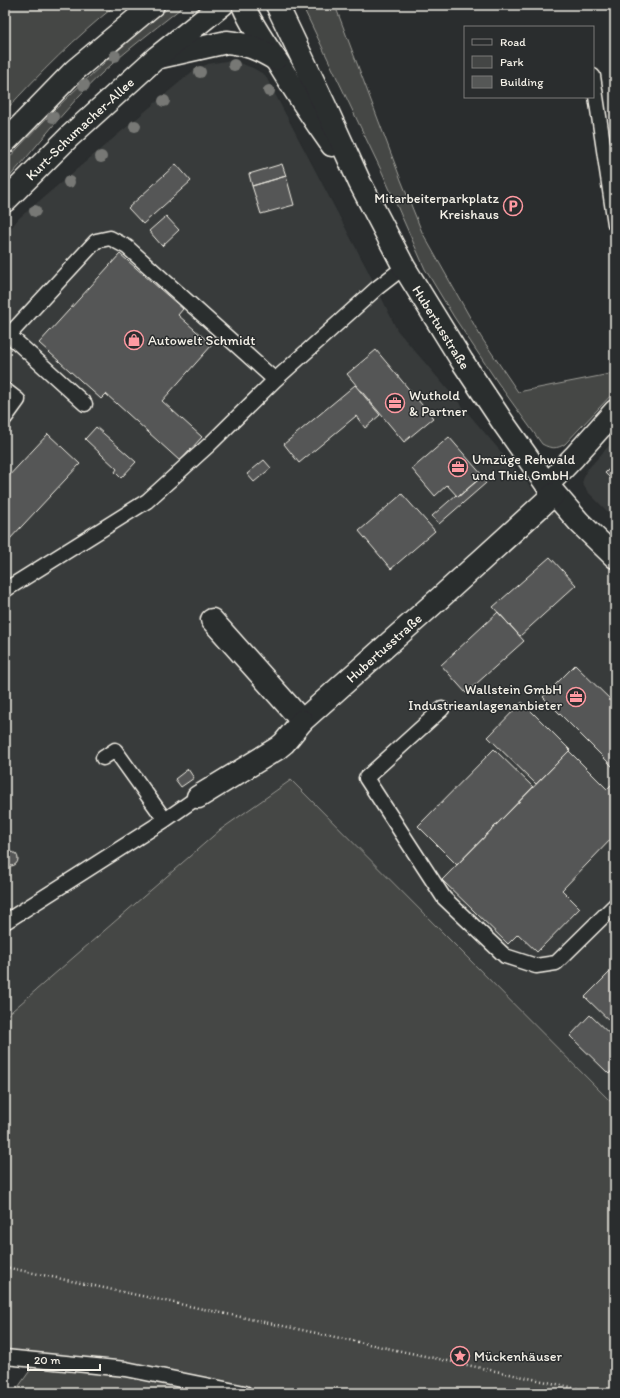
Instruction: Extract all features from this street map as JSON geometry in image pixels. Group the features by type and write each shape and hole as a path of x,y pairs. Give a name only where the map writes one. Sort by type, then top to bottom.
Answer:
{"street":[{"path":"5,142 75,70 153,5"},
{"name":"Kurt-Schumacher-Allee","path":"5,201 70,136 157,57 222,5"},
{"name":"Hubertusstraße","path":"243,5 249,18 311,115 360,183"},
{"name":"Hubertusstraße","path":"277,5 360,183 404,268 470,373 550,489 579,522 615,557"},
{"name":"Kurt-Schumacher-Allee","path":"157,57 226,42 255,47 275,59"},
{"name":"Hubertusstraße","path":"198,797 284,743 302,721 441,597 550,489 574,457 615,411"},
{"path":"212,620 302,721"}],"lane":[{"path":"594,83 615,224"},
{"path":"86,404 7,333 96,241 110,238 127,247 275,380"},
{"path":"5,590 147,501 210,444 275,380 377,288 404,268"},
{"path":"5,390 18,400 5,418"},
{"path":"442,709 366,778 444,898 505,956 536,966 556,963 615,905"},
{"path":"102,758 115,750 165,820"},
{"path":"5,922 165,820 198,797"},
{"path":"5,1357 126,1370 245,1393"}],"path":[{"path":"5,1267 599,1393"}],"shaded area":[{"path":"226,61 237,62 253,68 265,75 377,288 397,330 531,487 615,575 615,1106 291,780 220,830 5,1017 5,235 19,218 194,70 208,64"},
{"path":"615,439 615,519 587,491 582,483 586,471"}],"green space":[{"path":"7,5 116,5 59,56 5,111 5,9"},
{"path":"172,5 185,5 130,49 91,84 69,107 5,182 5,162 65,100 107,61"},
{"path":"302,5 337,5 336,8 422,232 481,337 518,392 615,373 615,391 565,444 554,448 542,444 498,383 454,317 425,269 382,172"},
{"path":"291,780 615,1106 615,1393 14,1393 41,1355 5,1350 5,1017 220,830"}],"building":[{"path":"176,164 191,181 143,224 128,208"},
{"path":"282,164 286,176 252,186 249,174"},
{"path":"286,176 294,205 261,214 252,186"},
{"path":"166,216 179,230 162,246 149,231"},
{"path":"120,254 183,309 178,315 212,345 162,401 202,437 180,461 106,394 101,399 39,343"},
{"path":"376,350 433,418 404,442 347,374"},
{"path":"355,385 380,415 365,428 356,416 299,463 284,444"},
{"path":"96,427 136,462 121,478 115,472 117,469 85,439"},
{"path":"48,434 80,464 8,541 5,538 5,480"},
{"path":"449,437 483,476 458,497 447,485 435,496 412,469"},
{"path":"264,460 271,468 254,482 247,474"},
{"path":"615,463 615,483 605,473"},
{"path":"481,477 486,483 439,524 432,516 456,495 458,497"},
{"path":"402,494 435,531 391,569 359,531"},
{"path":"550,557 576,585 520,636 493,607"},
{"path":"498,612 524,641 466,693 441,665"},
{"path":"575,665 615,704 615,769 543,697"},
{"path":"522,702 570,750 536,784 488,737"},
{"path":"494,749 533,787 457,865 418,826"},
{"path":"569,751 607,789 614,782 615,783 615,835 562,890 580,908 537,952 518,934 508,944 442,880"},
{"path":"188,769 194,778 181,787 175,779"},
{"path":"11,852 16,854 18,859 16,864 11,866 6,864 4,859 6,854"},
{"path":"615,967 615,1026 585,997"},
{"path":"590,1015 615,1039 615,1067 609,1074 570,1036"}],"place":[{"name":"Mitarbeiterparkplatz Kreishaus","path":"513,206"},
{"name":"Autowelt Schmidt","path":"134,340"},
{"name":"Wuthold & Partner","path":"395,403"},
{"name":"Umzüge Rehwald und Thiel GmbH","path":"458,467"},
{"name":"Wallstein GmbH Industrieanlagenanbieter","path":"576,697"},
{"name":"Mückenhäuser","path":"460,1356"}]}
